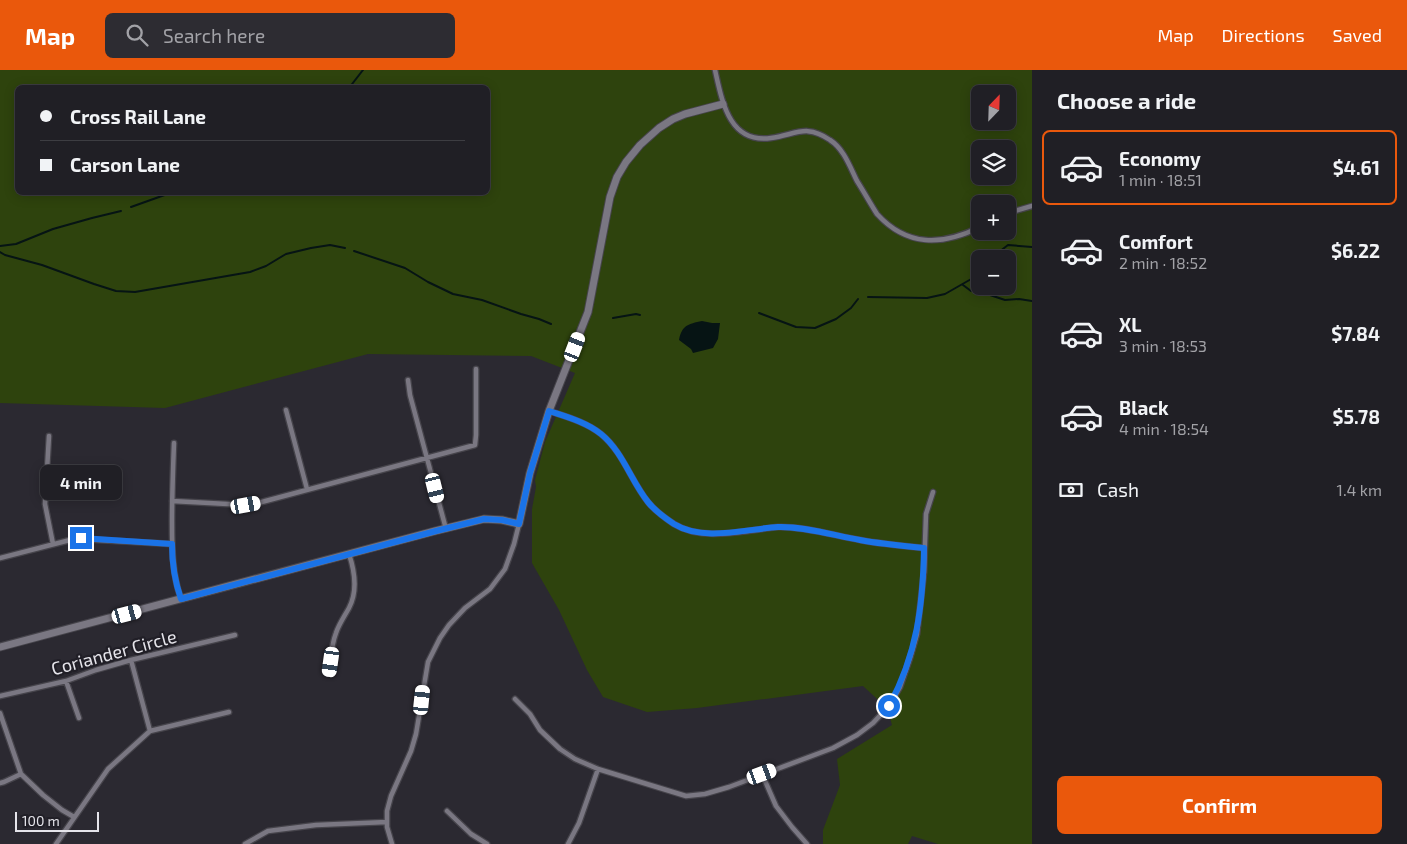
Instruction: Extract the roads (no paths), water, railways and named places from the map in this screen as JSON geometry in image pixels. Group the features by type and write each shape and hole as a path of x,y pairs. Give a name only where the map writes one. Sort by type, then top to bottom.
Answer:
{"street":[{"path":"715,70 723,104 730,119 741,132 755,138 771,138 805,131 816,133 831,140 843,153 877,214 898,232 922,241 941,241 971,231"},
{"path":"392,844 387,827 387,811 390,796 411,751 416,734 428,662 449,625 465,608 490,589 505,569 514,544 530,473 549,411 588,312 610,197 617,177 640,145 659,128 685,114 723,104"},
{"path":"1016,210 1032,206"},
{"path":"172,501 246,505 475,445 476,369"},
{"path":"408,380 410,395 446,529"},
{"path":"286,410 308,489"},
{"path":"549,411 587,424 601,434 613,446 648,503 661,516 690,531 724,533 781,527 863,541 924,548"},
{"path":"49,436 45,504 53,544"},
{"path":"174,443 172,544 174,572 181,599"},
{"path":"515,699 530,714 540,730 560,749 575,759 598,769 686,796 705,794 729,787 833,748 873,723 889,706 900,686 917,634 924,572 926,514 933,492"},
{"path":"0,647 484,519 502,520 519,524"},
{"path":"0,558 81,538 172,544"},
{"path":"330,672 332,644 339,625 350,607 354,592 355,578 349,554"},
{"name":"Coriander Circle","path":"0,696 66,681 132,660 235,635"},
{"path":"132,660 150,731"},
{"path":"66,681 79,718"},
{"path":"56,844 108,769 150,731 229,712"},
{"path":"0,713 21,774 43,796 74,817"},
{"path":"568,844 579,823 598,769"},
{"path":"0,783 21,774"},
{"path":"762,774 776,806 807,844"},
{"path":"447,811 471,834 487,844"},
{"path":"245,844 268,831 316,825 387,822"}],"waterway":[{"path":"351,85 363,70"},
{"path":"131,207 165,195"},
{"path":"0,246 16,244 53,229 121,211"},
{"path":"0,252 116,291 135,292 250,272 266,266 286,254 311,248 330,245 345,248"},
{"path":"1002,250 1008,245 1032,247"},
{"path":"354,251 405,268 453,294 482,300 551,324"},
{"path":"868,297 927,298 945,294 971,279"},
{"path":"963,285 971,291"},
{"path":"990,295 1005,300 1019,299 1032,301"},
{"path":"759,313 796,327 815,328 836,319 851,308 858,299"},
{"path":"613,318 640,315"}]}
